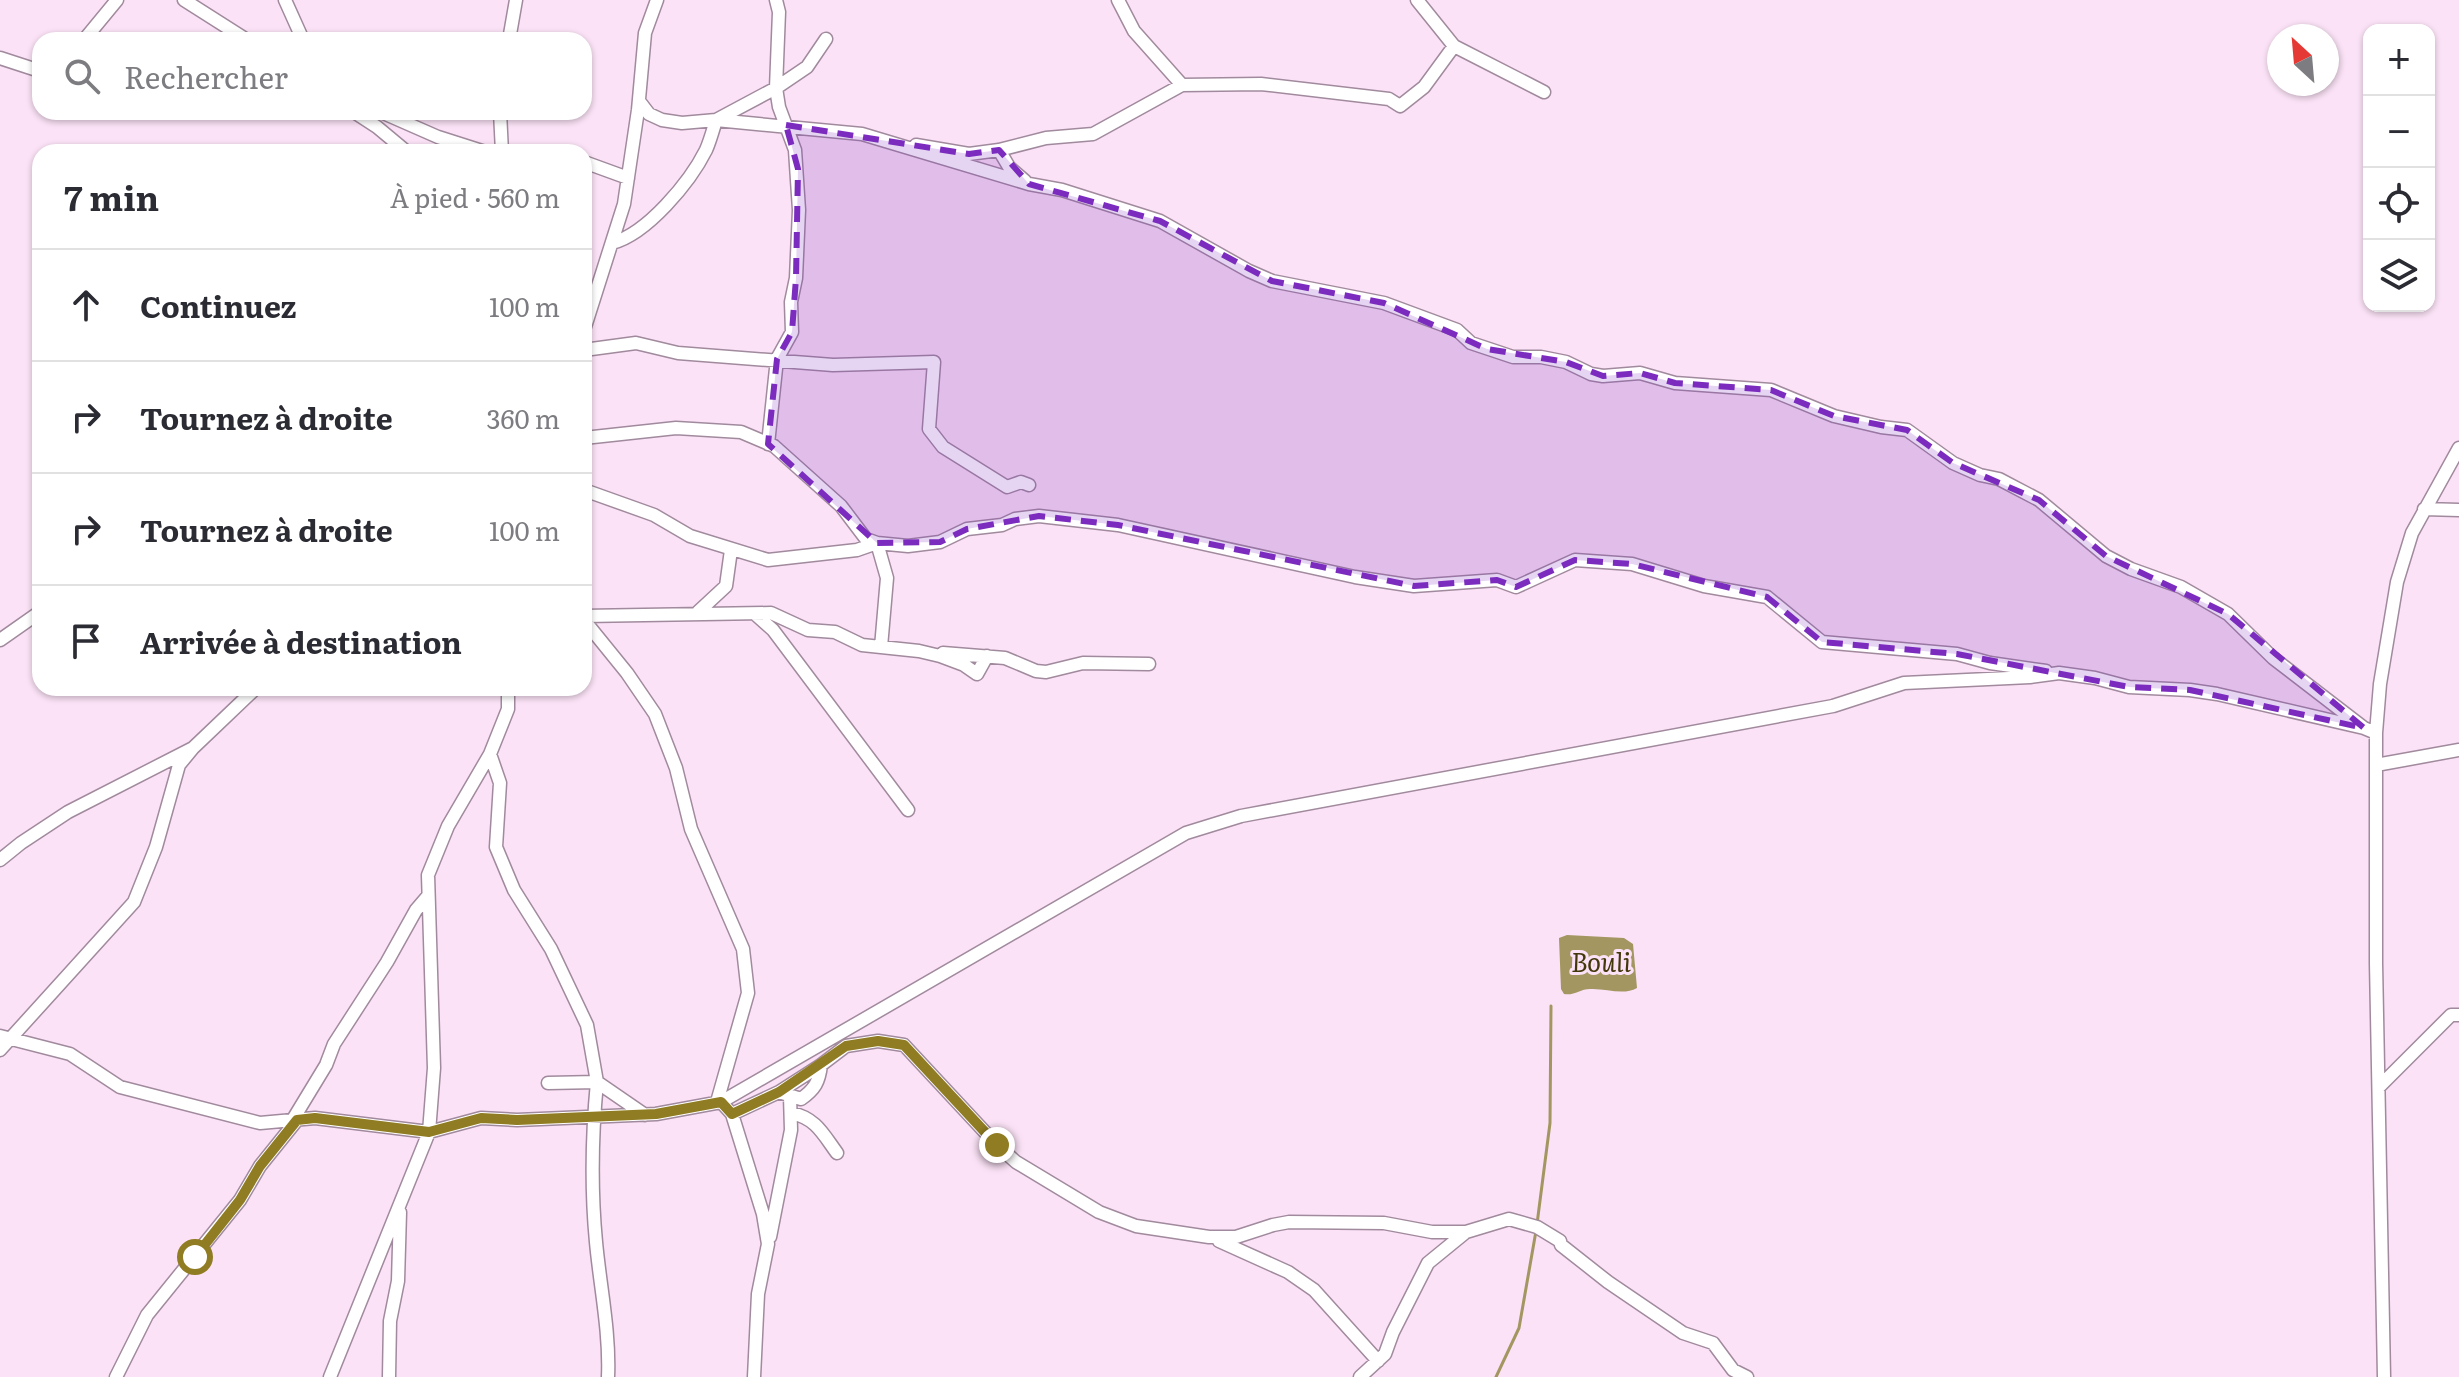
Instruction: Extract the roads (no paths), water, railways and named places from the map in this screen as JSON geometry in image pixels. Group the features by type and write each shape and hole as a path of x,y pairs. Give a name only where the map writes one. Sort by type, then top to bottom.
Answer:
{"street":[{"path":"91,32 117,0"},
{"path":"184,0 234,32"},
{"path":"285,0 299,32"},
{"path":"510,32 516,0"},
{"path":"592,286 612,243 624,204 645,33 657,0"},
{"path":"768,444 777,359 792,332 791,302 796,278 799,210 795,150 779,107 776,88 779,12 776,0"},
{"path":"1118,0 1134,31 1182,85"},
{"path":"1417,0 1454,46 1544,92"},
{"path":"612,243 637,230 671,201 706,149 716,120 776,88 807,67 826,39"},
{"path":"639,101 649,114 662,120 786,125 862,134 901,144 969,154 1046,138 1093,134 1182,85 1261,84 1389,99 1400,106 1424,87 1454,46"},
{"path":"0,58 32,68"},
{"path":"366,120 397,144"},
{"path":"399,120 460,144"},
{"path":"500,120 502,144"},
{"path":"901,144 930,156 1029,184 1062,190 1160,221 1272,281 1384,303 1457,330 1471,343 1513,357 1541,357 1566,362 1603,376 1640,373 1675,383 1771,390 1834,416 1907,430 1953,463 1980,475 1999,479 2039,500 2106,556 2181,587 2228,614 2273,658 2370,730"},
{"path":"999,150 1009,167 1029,184"},
{"path":"592,165 628,178"},
{"path":"592,349 636,343 678,353 833,365 934,362 929,429 943,447 1007,487 1021,482 1029,485"},
{"path":"592,437 676,428 741,432 768,444 795,464 841,506 866,539 877,543 908,546 940,542 967,529 1039,516 1118,525 1355,577 1414,586 1497,580 1516,587 1575,560 1632,564 1704,586 1767,597 1822,642 1957,654 1990,663 2095,678 2129,687 2203,692 2370,730"},
{"path":"2384,1377 2376,765 2370,730 2397,582 2412,533 2459,448"},
{"path":"592,493 654,515 690,536 768,560 857,550 877,543"},
{"path":"2424,509 2459,510"},
{"path":"877,543 887,578 881,647"},
{"path":"698,612 726,586 731,550"},
{"path":"592,618 698,612 771,613 808,630 835,632 862,645 1005,658 1036,671 1046,672 1083,663 1149,664"},
{"path":"755,614 773,630 908,810"},
{"path":"0,640 32,618"},
{"path":"592,628 655,714 676,768 691,829 743,949 748,993 719,1102"},
{"path":"919,651 964,665 977,674 987,656"},
{"path":"5,1037 70,1054 120,1087 260,1123 315,1118 429,1132 481,1118 517,1120 645,1115 719,1102 1186,833 1227,820 1341,796 1833,706 1904,683 2059,673"},
{"path":"0,1050 5,1037 134,902 156,847 179,765 248,696"},
{"path":"330,1377 429,1132 434,1068 428,875 448,826 490,754 508,709 508,696"},
{"path":"0,860 68,812 193,748"},
{"path":"2376,765 2459,750"},
{"path":"490,754 500,783 496,847 514,890 551,949 587,1025 597,1082 593,1117 595,1238 608,1377"},
{"path":"116,1377 147,1315 240,1200 260,1166 295,1120 326,1065 334,1044 387,962 416,910 428,896"},
{"path":"2379,1087 2451,1015 2459,1015"},
{"path":"732,1114 785,1094 846,1046 878,1041 904,1045 1016,1162 1099,1212 1136,1226 1209,1237 1236,1237 1289,1222 1384,1223 1432,1232 1466,1232 1509,1219 1537,1227 1560,1241 1608,1282 1683,1333 1713,1343 1733,1370 1747,1377"},
{"path":"754,1377 758,1294 791,1128 791,1113 785,1094 786,1063"},
{"path":"548,1083 597,1082 645,1115"},
{"path":"719,1102 732,1114 763,1214 768,1244"},
{"path":"791,1113 803,1115 817,1124 837,1153"},
{"path":"791,1128 817,1124"},
{"path":"389,1377 390,1321 398,1281 400,1205"},
{"path":"1360,1377 1385,1354 1428,1263 1466,1232"},
{"path":"1209,1237 1288,1272 1314,1290 1378,1361"}],"water":[{"name":"Bouli","path":"1567,935 1624,938 1633,944 1637,988 1620,992 1590,989 1564,994 1561,989 1559,938"}],"waterway":[{"path":"1537,1224 1550,1123 1551,1006"},
{"path":"1496,1377 1519,1328 1536,1231"}]}
